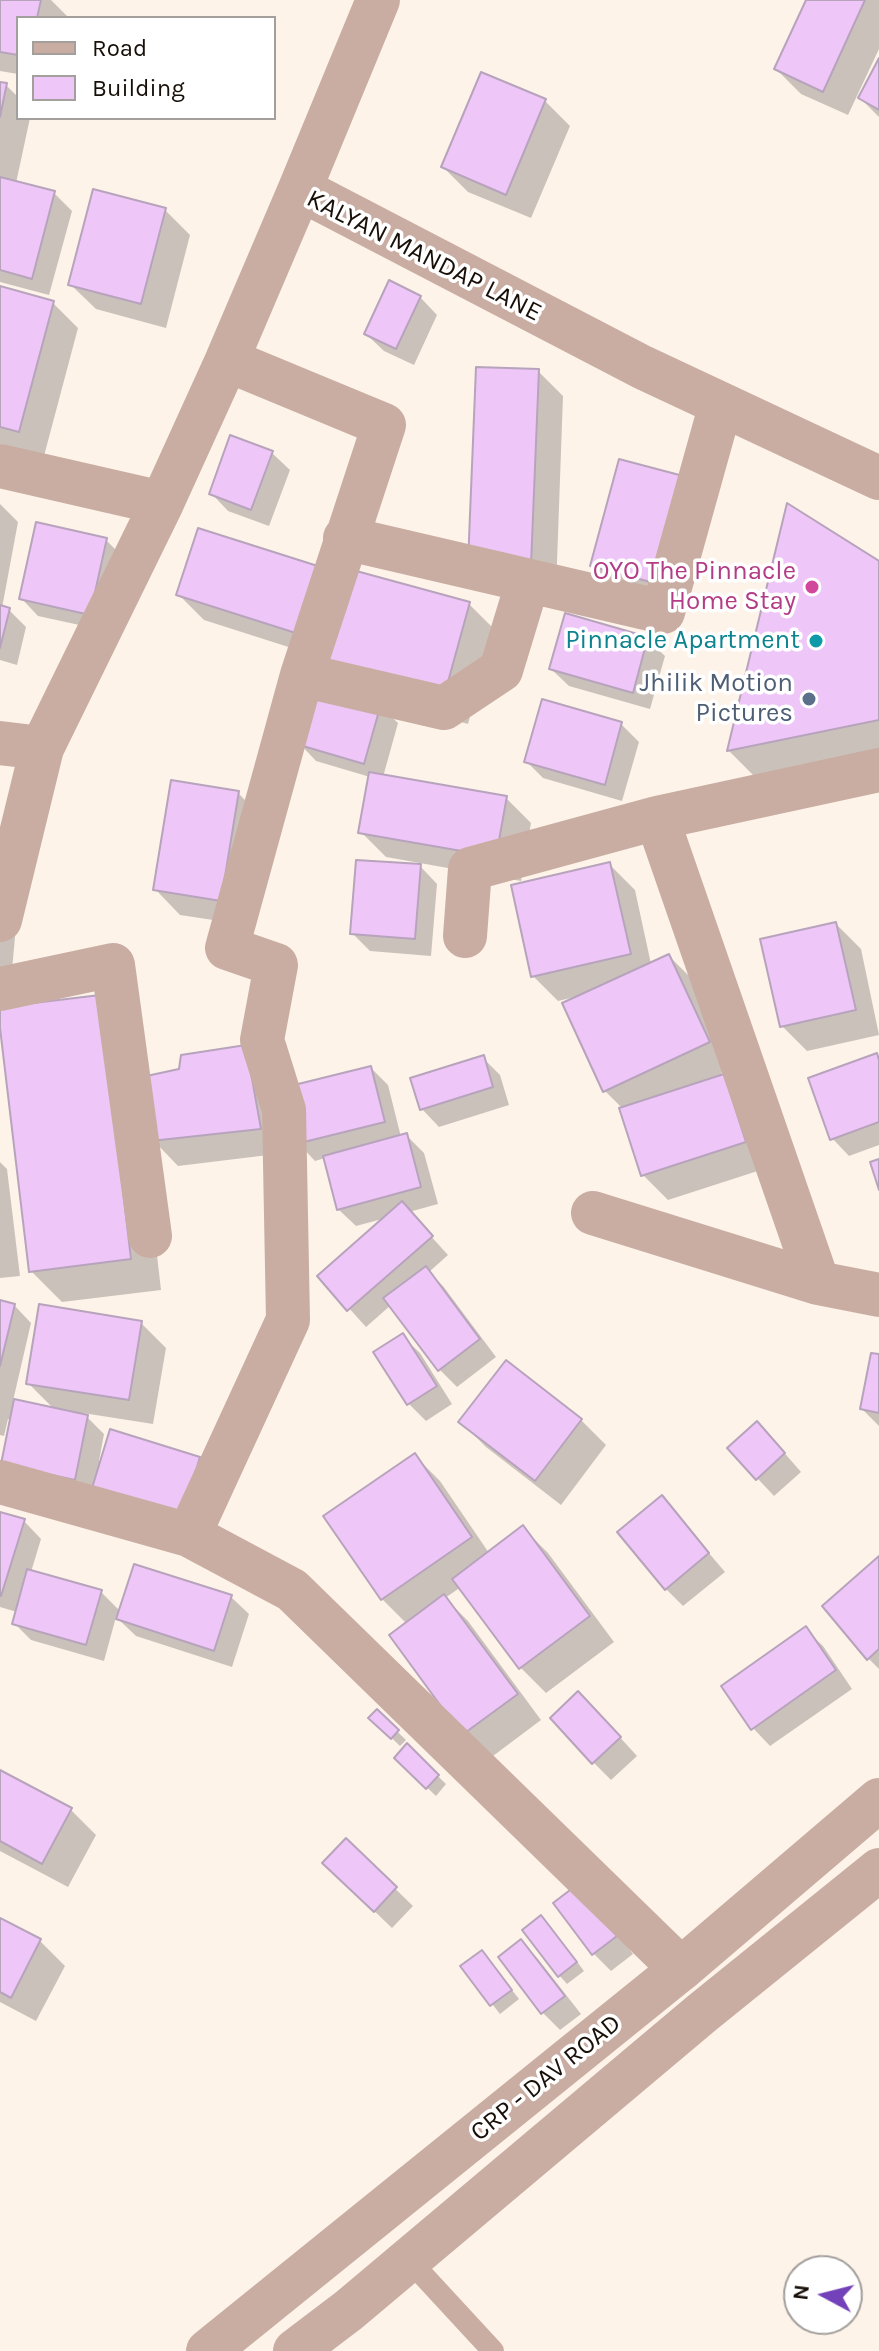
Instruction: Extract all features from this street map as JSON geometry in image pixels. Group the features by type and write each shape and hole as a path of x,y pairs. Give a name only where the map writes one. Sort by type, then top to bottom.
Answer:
{"street":[{"path":"300,189 378,0"},
{"name":"KALYAN MANDAP LANE","path":"0,920 21,746 162,503 300,189 642,367 879,478"},
{"path":"189,1535 288,1320 284,1110 262,1040 276,965 227,948 302,675 384,425 227,360"},
{"path":"345,538 663,612 721,404"},
{"path":"0,466 162,503"},
{"path":"302,675 444,708 501,670 528,581"},
{"path":"465,936 470,869 657,818 879,770"},
{"path":"657,818 818,1283"},
{"path":"0,989 113,965 150,1236"},
{"path":"593,1213 818,1283 879,1295"},
{"path":"0,1482 189,1535 292,1590 681,1969"},
{"name":"CRP - DAV ROAD","path":"208,2351 681,1969 879,1800"},
{"name":"CRP - DAV ROAD","path":"295,2351 879,1870"}],"lane":[{"path":"409,2260 493,2351"}],"building":[{"path":"0,0 41,0 37,16 16,16 16,55 0,52"},
{"path":"806,0 865,0 823,92 774,69"},
{"path":"879,58 879,110 858,98"},
{"path":"481,72 546,99 506,195 441,167"},
{"path":"0,82 7,83 0,117"},
{"path":"0,177 55,191 32,279 0,270"},
{"path":"93,189 166,208 141,304 68,285"},
{"path":"389,280 421,296 396,349 364,334"},
{"path":"0,286 54,301 19,432 0,427"},
{"path":"476,367 539,369 531,566 468,564"},
{"path":"230,435 273,451 251,510 209,494"},
{"path":"619,459 687,477 658,584 590,566"},
{"name":"Pinnacle Apartment","path":"787,503 879,561 879,720 727,751"},
{"path":"36,522 107,538 90,615 19,599"},
{"path":"198,528 324,568 302,635 176,595"},
{"path":"349,569 470,602 443,700 322,666"},
{"path":"0,605 10,608 0,648"},
{"path":"565,613 648,637 633,693 549,669"},
{"path":"313,684 381,704 364,764 296,744"},
{"path":"542,699 622,722 605,785 524,762"},
{"path":"369,772 507,796 496,857 358,833"},
{"path":"171,780 239,791 221,901 153,890"},
{"path":"356,860 421,864 415,939 350,934"},
{"path":"610,862 631,954 531,977 511,885"},
{"path":"836,922 856,1010 780,1027 760,939"},
{"path":"669,954 710,1042 603,1092 562,1003"},
{"path":"100,995 131,1259 29,1272 0,1007"},
{"path":"246,1045 261,1129 151,1141 137,1078 179,1069 181,1055"},
{"path":"877,1053 879,1122 830,1140 808,1078"},
{"path":"484,1055 493,1087 420,1110 410,1078"},
{"path":"371,1066 385,1122 296,1144 282,1088"},
{"path":"724,1074 746,1142 641,1176 619,1108"},
{"path":"407,1133 421,1187 337,1210 323,1156"},
{"path":"879,1159 879,1190 870,1162"},
{"path":"402,1201 433,1236 347,1311 317,1276"},
{"path":"426,1266 480,1339 438,1371 383,1298"},
{"path":"0,1300 15,1304 0,1366"},
{"path":"39,1304 142,1321 129,1400 26,1384"},
{"path":"403,1333 437,1386 407,1405 373,1352"},
{"path":"871,1353 879,1354 879,1413 860,1409"},
{"path":"506,1360 582,1419 535,1481 458,1422"},
{"path":"14,1399 88,1415 75,1480 1,1464"},
{"path":"757,1421 785,1453 756,1480 727,1448"},
{"path":"110,1429 200,1457 182,1516 92,1488"},
{"path":"415,1453 472,1537 381,1600 323,1516"},
{"path":"662,1495 709,1553 665,1590 617,1532"},
{"path":"0,1512 25,1519 1,1596 0,1596"},
{"path":"523,1525 590,1616 519,1669 452,1579"},
{"path":"879,1556 879,1649 867,1660 822,1606"},
{"path":"134,1564 232,1595 214,1651 116,1619"},
{"path":"27,1569 102,1590 86,1645 12,1624"},
{"path":"444,1594 518,1694 462,1735 389,1635"},
{"path":"806,1626 836,1670 751,1730 721,1686"},
{"path":"578,1691 621,1737 592,1764 550,1718"},
{"path":"377,1709 399,1730 391,1739 368,1718"},
{"path":"407,1743 439,1775 426,1789 394,1758"},
{"path":"0,1770 72,1808 42,1864 0,1841"},
{"path":"346,1838 397,1887 374,1912 322,1863"},
{"path":"578,1884 617,1936 592,1955 553,1903"},
{"path":"541,1915 577,1962 558,1977 522,1930"},
{"path":"0,1918 41,1939 11,1998 0,1992"},
{"path":"521,1939 565,1996 541,2014 498,1957"},
{"path":"482,1950 512,1990 490,2006 460,1966"}],"place":[{"name":"OYO The Pinnacle Home Stay","path":"812,587"},
{"name":"Pinnacle Apartment","path":"816,641"},
{"name":"Jhilik Motion Pictures","path":"809,699"}]}
